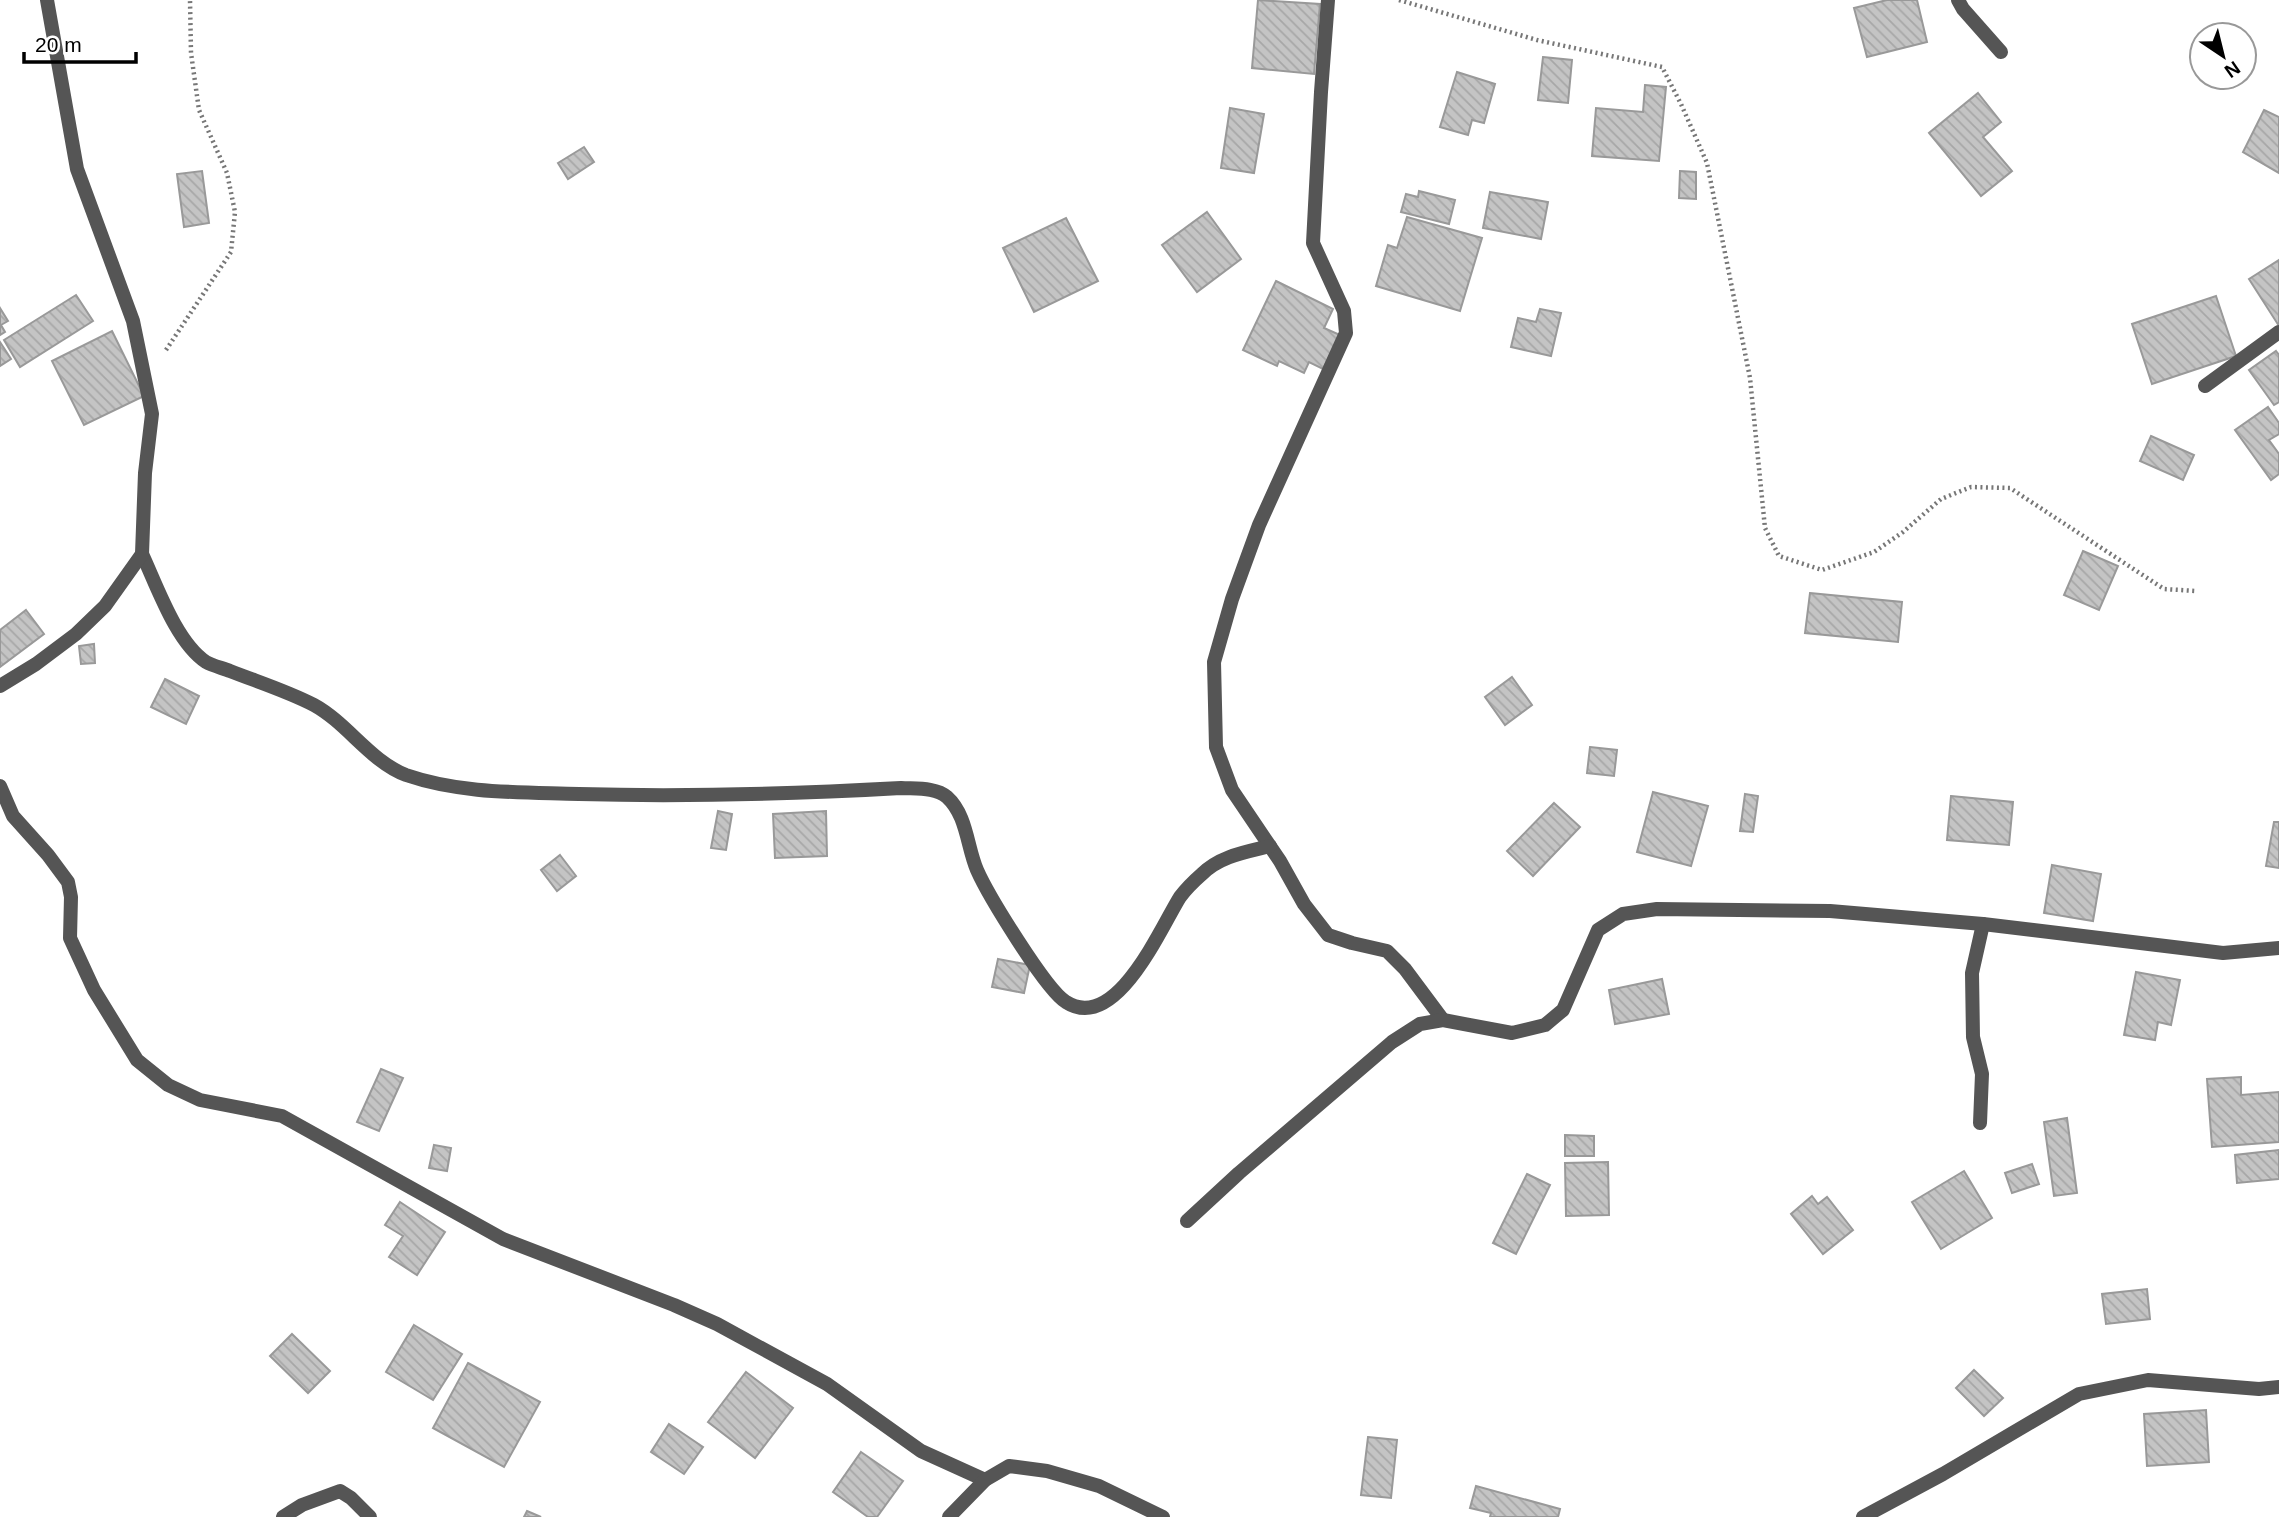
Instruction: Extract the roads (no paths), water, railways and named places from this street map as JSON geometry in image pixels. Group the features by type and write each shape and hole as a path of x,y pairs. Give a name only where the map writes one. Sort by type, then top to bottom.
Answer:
{"street":[{"path":"47,0 77,169 133,321 152,414 145,473 142,554 172,617 190,647 206,662 281,690 315,706 346,728 368,750 403,774 437,784 519,792 644,796 734,796 901,788 931,790 946,796 958,811 969,849 985,887 1011,928 1057,995 1068,1004 1079,1007 1102,1003 1123,987 1134,974 1181,895 1204,871 1227,857 1270,846"},
{"path":"1328,0 1313,243 1344,311 1346,333 1259,525 1232,599 1214,662 1216,747 1232,790 1270,846 1304,904 1328,935 1387,951 1405,969 1443,1020"},
{"path":"1958,0 2001,52"},
{"path":"2205,386 2279,332"},
{"path":"0,686 36,664 105,607 142,554"},
{"path":"0,786 13,816 68,882 71,897 70,938 94,990 137,1060 167,1085 200,1100 282,1116 503,1239 718,1324 827,1384 921,1451 985,1480"},
{"path":"1187,1221 1392,1042 1420,1024 1443,1020 1512,1033 1545,1025 1563,1010 1598,930 1623,914 1657,909 1830,911 1983,924 2223,953 2279,948"},
{"path":"1980,1123 1982,1074 1973,1037 1972,973 1983,924"},
{"path":"1863,1517 1943,1474 2079,1394 2148,1380 2259,1389 2279,1387"},
{"path":"949,1517 985,1480 1009,1466 1047,1471 1099,1486 1163,1517"},
{"path":"283,1517 302,1505 340,1491 370,1517"}]}
